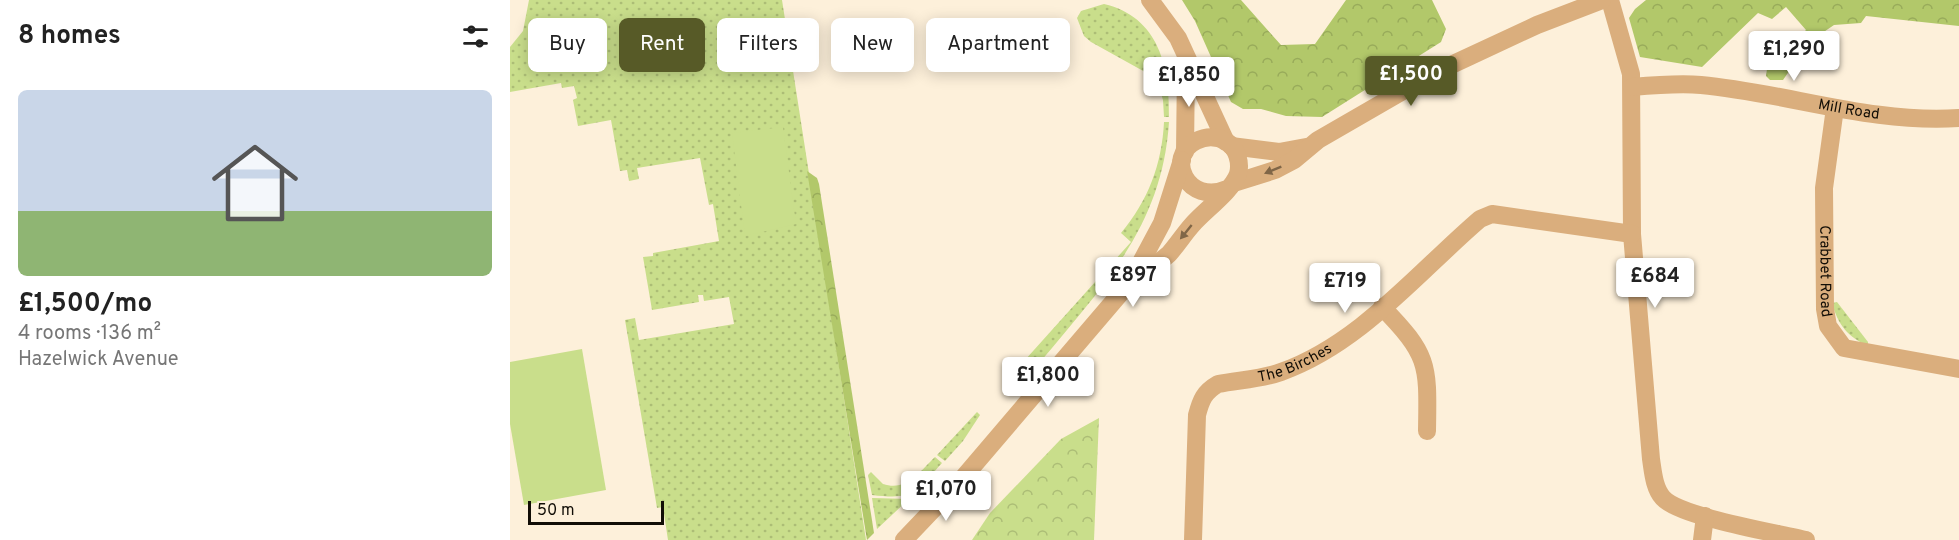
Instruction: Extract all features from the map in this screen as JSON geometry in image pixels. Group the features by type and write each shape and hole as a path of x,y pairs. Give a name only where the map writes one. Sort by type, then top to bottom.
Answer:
{"street":[{"path":"1143,0 1164,17"},
{"path":"1131,281 1168,254 1230,186 1239,164 1186,57 1164,17 1150,0"},
{"path":"1186,57 1185,178 1198,192 1208,194 1294,160 1307,146 1434,73 1529,28 1602,0"},
{"path":"1610,0 1628,61 1632,87 1632,234 1653,476 1663,498 1672,505 1705,516 1806,540"},
{"name":"Mill Road","path":"1632,87 1700,85 1744,90 1880,116 1959,118"},
{"name":"Crabbet Road","path":"1835,108 1824,188 1825,309 1828,326 1835,339 1844,348 1959,369"},
{"path":"904,540 977,461 1131,281 1162,223 1184,156 1192,143 1206,137 1215,137 1229,144 1279,152 1307,146"},
{"name":"The Birches","path":"1193,540 1197,415 1201,399 1218,384 1279,373 1323,352 1382,307 1480,219 1492,214 1506,214 1632,234"},
{"path":"1382,307 1418,348 1426,366 1427,431"},
{"path":"1702,540 1705,516"}],"green space":[{"path":"529,0 782,0 785,18 717,18 717,72 793,72 866,540 668,540 663,507 657,508 625,320 635,318 639,340 734,324 729,297 704,301 703,295 698,295 699,302 652,310 643,257 653,256 653,253 719,241 713,204 709,205 700,158 637,168 639,179 629,181 627,170 620,171 611,120 578,126 573,100 577,98 574,86 562,88 561,83 510,92 510,47 523,31"},
{"path":"1182,0 1241,0 1281,45 1315,44 1346,0 1432,0 1446,29 1441,42 1322,117 1286,116 1261,109 1243,109 1231,102 1195,21"},
{"path":"1646,0 1959,0 1959,26 1866,16 1861,23 1834,25 1809,42 1783,80 1770,80 1766,76 1767,69 1806,30 1786,7 1772,19 1758,13 1702,67 1640,57 1629,18 1635,9"},
{"path":"1104,4 1138,20 1158,47 1167,80 1169,117 1164,117 1163,100 1155,74 1145,72 1084,36 1077,18 1081,11"},
{"path":"1164,122 1169,122 1160,177 1152,202 1129,248 1059,340 1021,383 1016,384 1008,379 1131,242 1121,233 1139,208 1152,181 1160,153"},
{"path":"783,127 796,224 745,236 732,133"},
{"path":"807,171 817,178 819,184 874,533 867,540"},
{"path":"1837,302 1868,342 1868,346 1855,339 1841,324 1832,303"},
{"path":"582,349 606,490 524,505 510,424 510,362"},
{"path":"977,412 980,415 963,441 945,461 937,455"},
{"path":"1099,418 1094,540 972,540 990,513 1061,439"},
{"path":"935,457 942,463 913,492 897,496 872,495 868,475 871,472 883,484 899,485 912,479"},
{"path":"872,498 909,499 877,529"}]}
